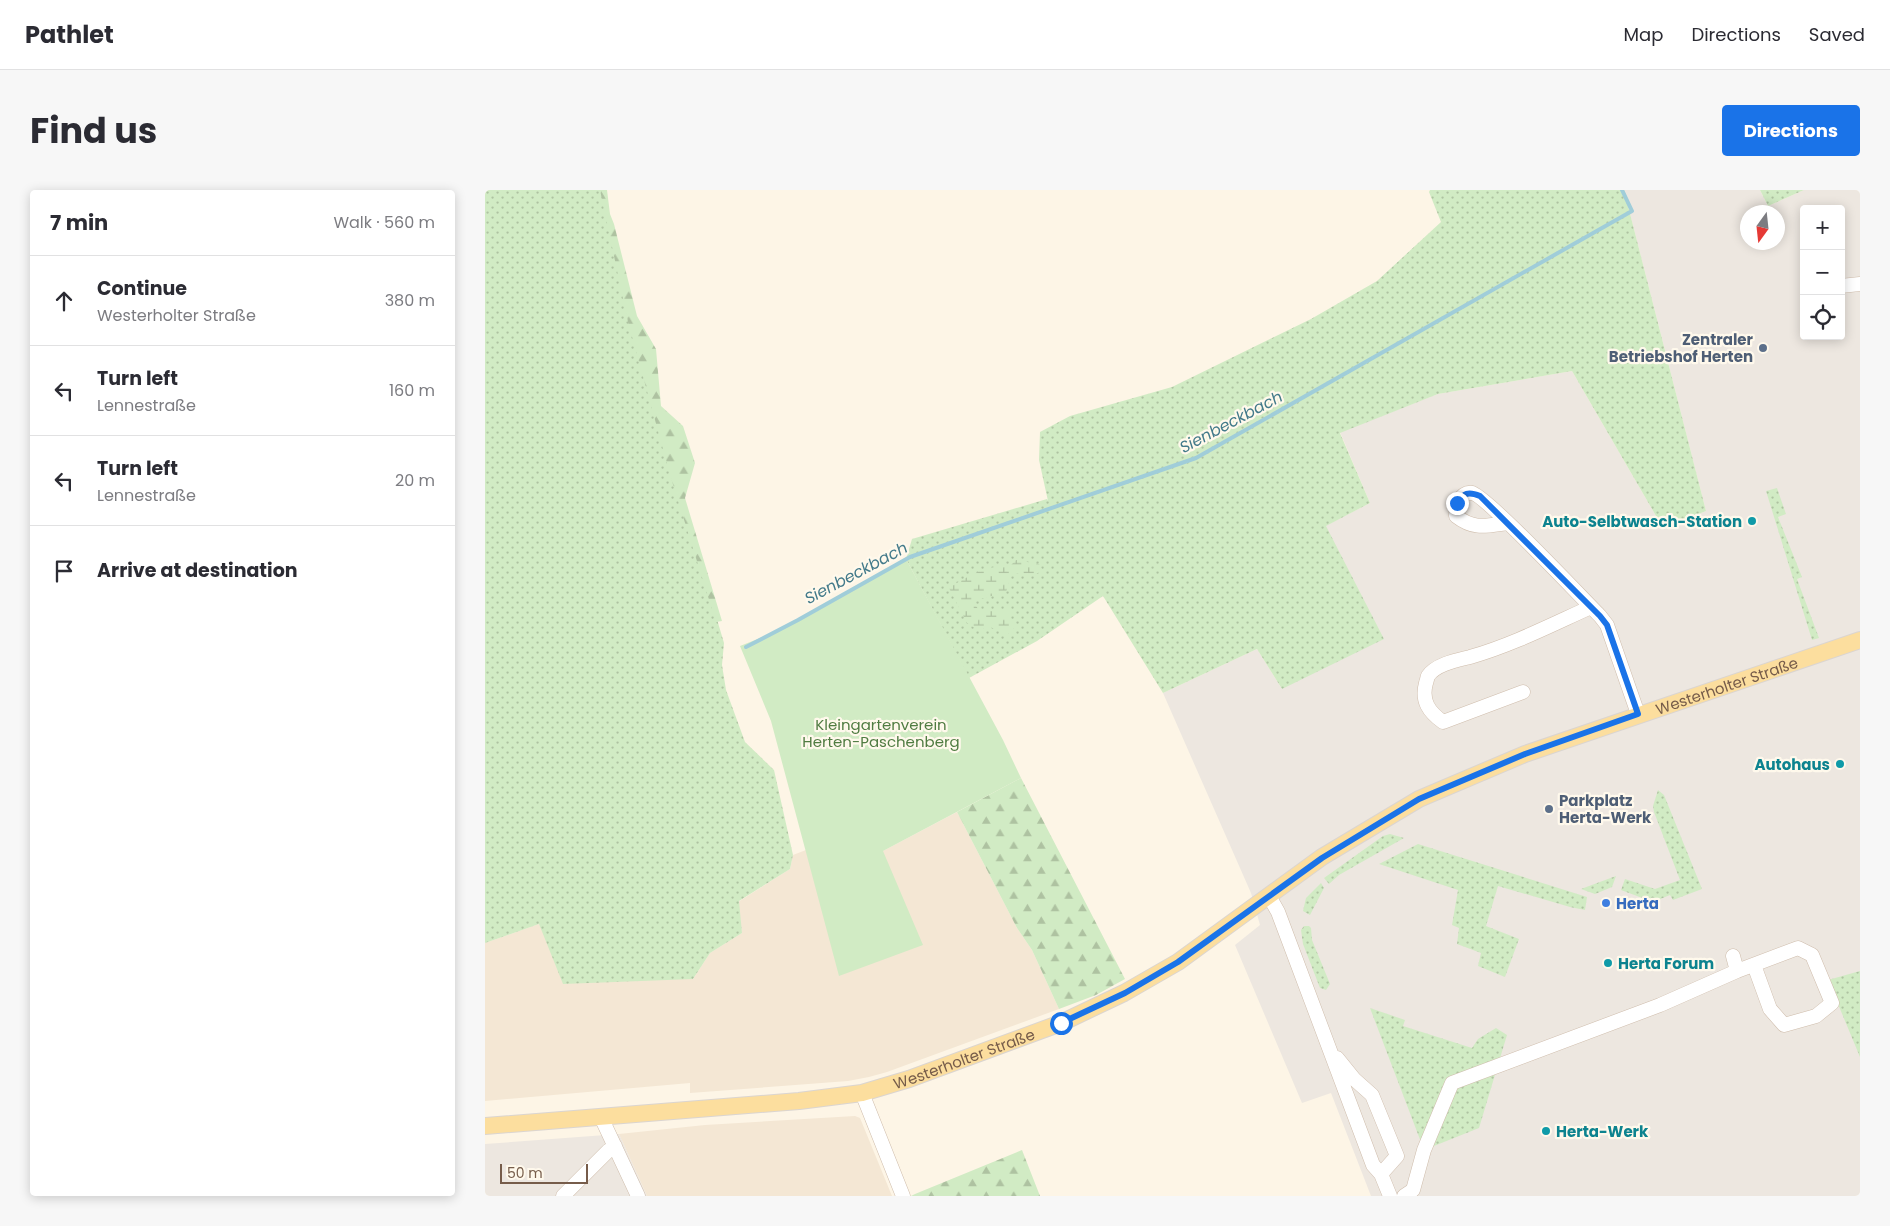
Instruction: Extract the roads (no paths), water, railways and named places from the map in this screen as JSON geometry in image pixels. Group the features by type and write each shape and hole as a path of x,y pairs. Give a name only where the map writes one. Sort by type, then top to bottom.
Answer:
{"main road":[{"name":"Westerholter Straße","path":"485,1126 799,1101 862,1093 909,1079 1061,1023 1125,993 1178,962 1354,836 1419,799 1525,754 1860,640"}],"street":[{"path":"1845,286 1860,284"},
{"path":"1507,522 1607,625 1638,714"},
{"path":"1523,692 1443,722 1433,715 1425,702 1424,692 1428,676 1438,668 1498,649 1591,607"},
{"path":"1269,896 1278,912 1373,1165 1381,1174 1390,1196"},
{"path":"1404,1196 1413,1190 1424,1150 1453,1083 1660,1005 1737,971 1798,948 1812,955 1832,1003 1816,1016 1784,1025 1771,1009 1754,965"},
{"path":"1733,956 1737,971"},
{"path":"1330,1050 1354,1079 1372,1095 1382,1116 1397,1156 1381,1174"},
{"path":"862,1093 903,1196"},
{"path":"601,1117 638,1196"},
{"path":"563,1196 615,1146"}],"waterway":[{"name":"Sienbeckbach","path":"746,647 910,557 1196,458 1632,211 1622,190"}],"place":[{"name":"Zentraler Betriebshof Herten","path":"1763,348"},
{"name":"Auto-Selbtwasch-Station","path":"1752,521"},
{"name":"Autohaus","path":"1840,764"},
{"name":"Parkplatz Herta-Werk","path":"1549,809"},
{"name":"Herta","path":"1606,903"},
{"name":"Herta Forum","path":"1608,963"},
{"name":"Herta-Werk","path":"1546,1131"}],"park label":[{"name":"Kleingartenverein Herten-Paschenberg","path":"881,732"}]}
